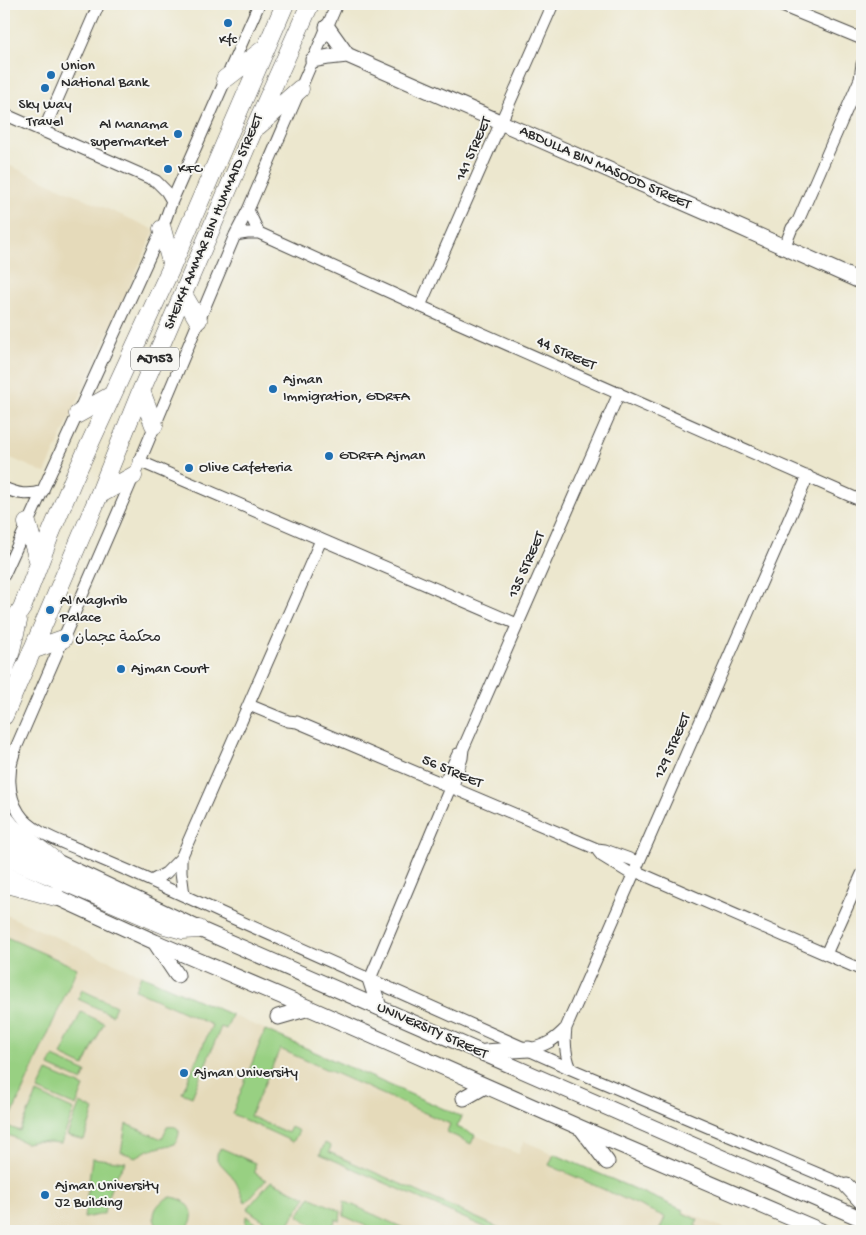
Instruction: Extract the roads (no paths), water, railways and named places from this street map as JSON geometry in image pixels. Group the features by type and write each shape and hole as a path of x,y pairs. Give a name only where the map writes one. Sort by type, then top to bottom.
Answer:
{"main road":[{"name":"SHEIKH AMMAR BIN HUMMAID STREET","path":"4,635 22,608 69,490 172,266 285,4"},
{"name":"SHEIKH AMMAR BIN HUMMAID STREET","path":"4,716 183,294 310,4"},
{"path":"313,60 347,55 327,27"},
{"path":"226,79 265,49"},
{"name":"ABDULLA BIN MASOOD STREET","path":"347,55 862,282"},
{"path":"254,129 300,89"},
{"path":"162,229 172,266"},
{"path":"183,294 198,320"},
{"path":"142,391 154,425"},
{"path":"78,414 112,395"},
{"path":"99,495 136,468"},
{"path":"29,518 39,563"},
{"path":"4,671 22,608"},
{"path":"32,650 63,639"},
{"path":"4,818 12,828 55,861"},
{"name":"UNIVERSITY STREET","path":"4,840 55,861 199,929 862,1219"},
{"path":"4,856 165,925 183,930 199,929"},
{"name":"UNIVERSITY STREET","path":"4,873 155,942 820,1231"},
{"path":"4,883 56,897"},
{"path":"155,942 177,975"},
{"path":"370,979 379,1007"},
{"path":"278,1016 309,1008"},
{"path":"482,1053 529,1049"},
{"path":"464,1098 485,1086"},
{"path":"581,1128 607,1162"},
{"path":"847,1186 862,1202"}],"street":[{"path":"43,132 99,4"},
{"path":"4,575 162,229 172,201 259,4"},
{"path":"338,4 248,210 234,236 11,760 10,781 14,802 25,820 55,839 572,1068 862,1193"},
{"name":"141 STREET","path":"420,306 553,4"},
{"path":"777,4 862,39"},
{"path":"788,249 792,228 798,221 861,78 862,64"},
{"path":"4,114 156,181 166,191 172,201"},
{"path":"156,181 172,181 182,178"},
{"path":"234,236 259,233 248,210"},
{"name":"44 STREET","path":"259,233 420,306 862,500"},
{"name":"135 STREET","path":"370,979 448,787 462,758 463,749 619,393"},
{"path":"136,468 321,540 517,624"},
{"name":"129 STREET","path":"572,1068 567,1059 565,1049 564,1038 566,1028 808,476"},
{"path":"4,488 18,494 31,494 42,491"},
{"path":"18,494 26,503 29,518"},
{"path":"151,881 166,873 181,858 321,540"},
{"name":"56 STREET","path":"250,701 291,716 296,722 597,849 602,856 636,869 862,970"},
{"path":"181,858 184,895"},
{"path":"826,954 862,874"},
{"name":"129 STREET","path":"529,1049 552,1042 566,1028"}],"place":[{"name":"Kfc","path":"228,23"},
{"name":"Union National Bank","path":"51,75"},
{"name":"Sky Way Travel","path":"45,88"},
{"name":"Al Manama supermarket","path":"178,134"},
{"name":"KFC","path":"168,169"},
{"name":"Ajman Immigration, GDRFA","path":"273,389"},
{"name":"GDRFA Ajman","path":"329,456"},
{"name":"Olive Cafeteria","path":"189,468"},
{"name":"Al Maghrib Palace","path":"50,610"},
{"name":"محكمة عجمان","path":"65,638"},
{"name":"Ajman Court","path":"121,669"},
{"name":"Ajman University","path":"184,1073"},
{"name":"Ajman University J2 Building","path":"45,1195"}]}
